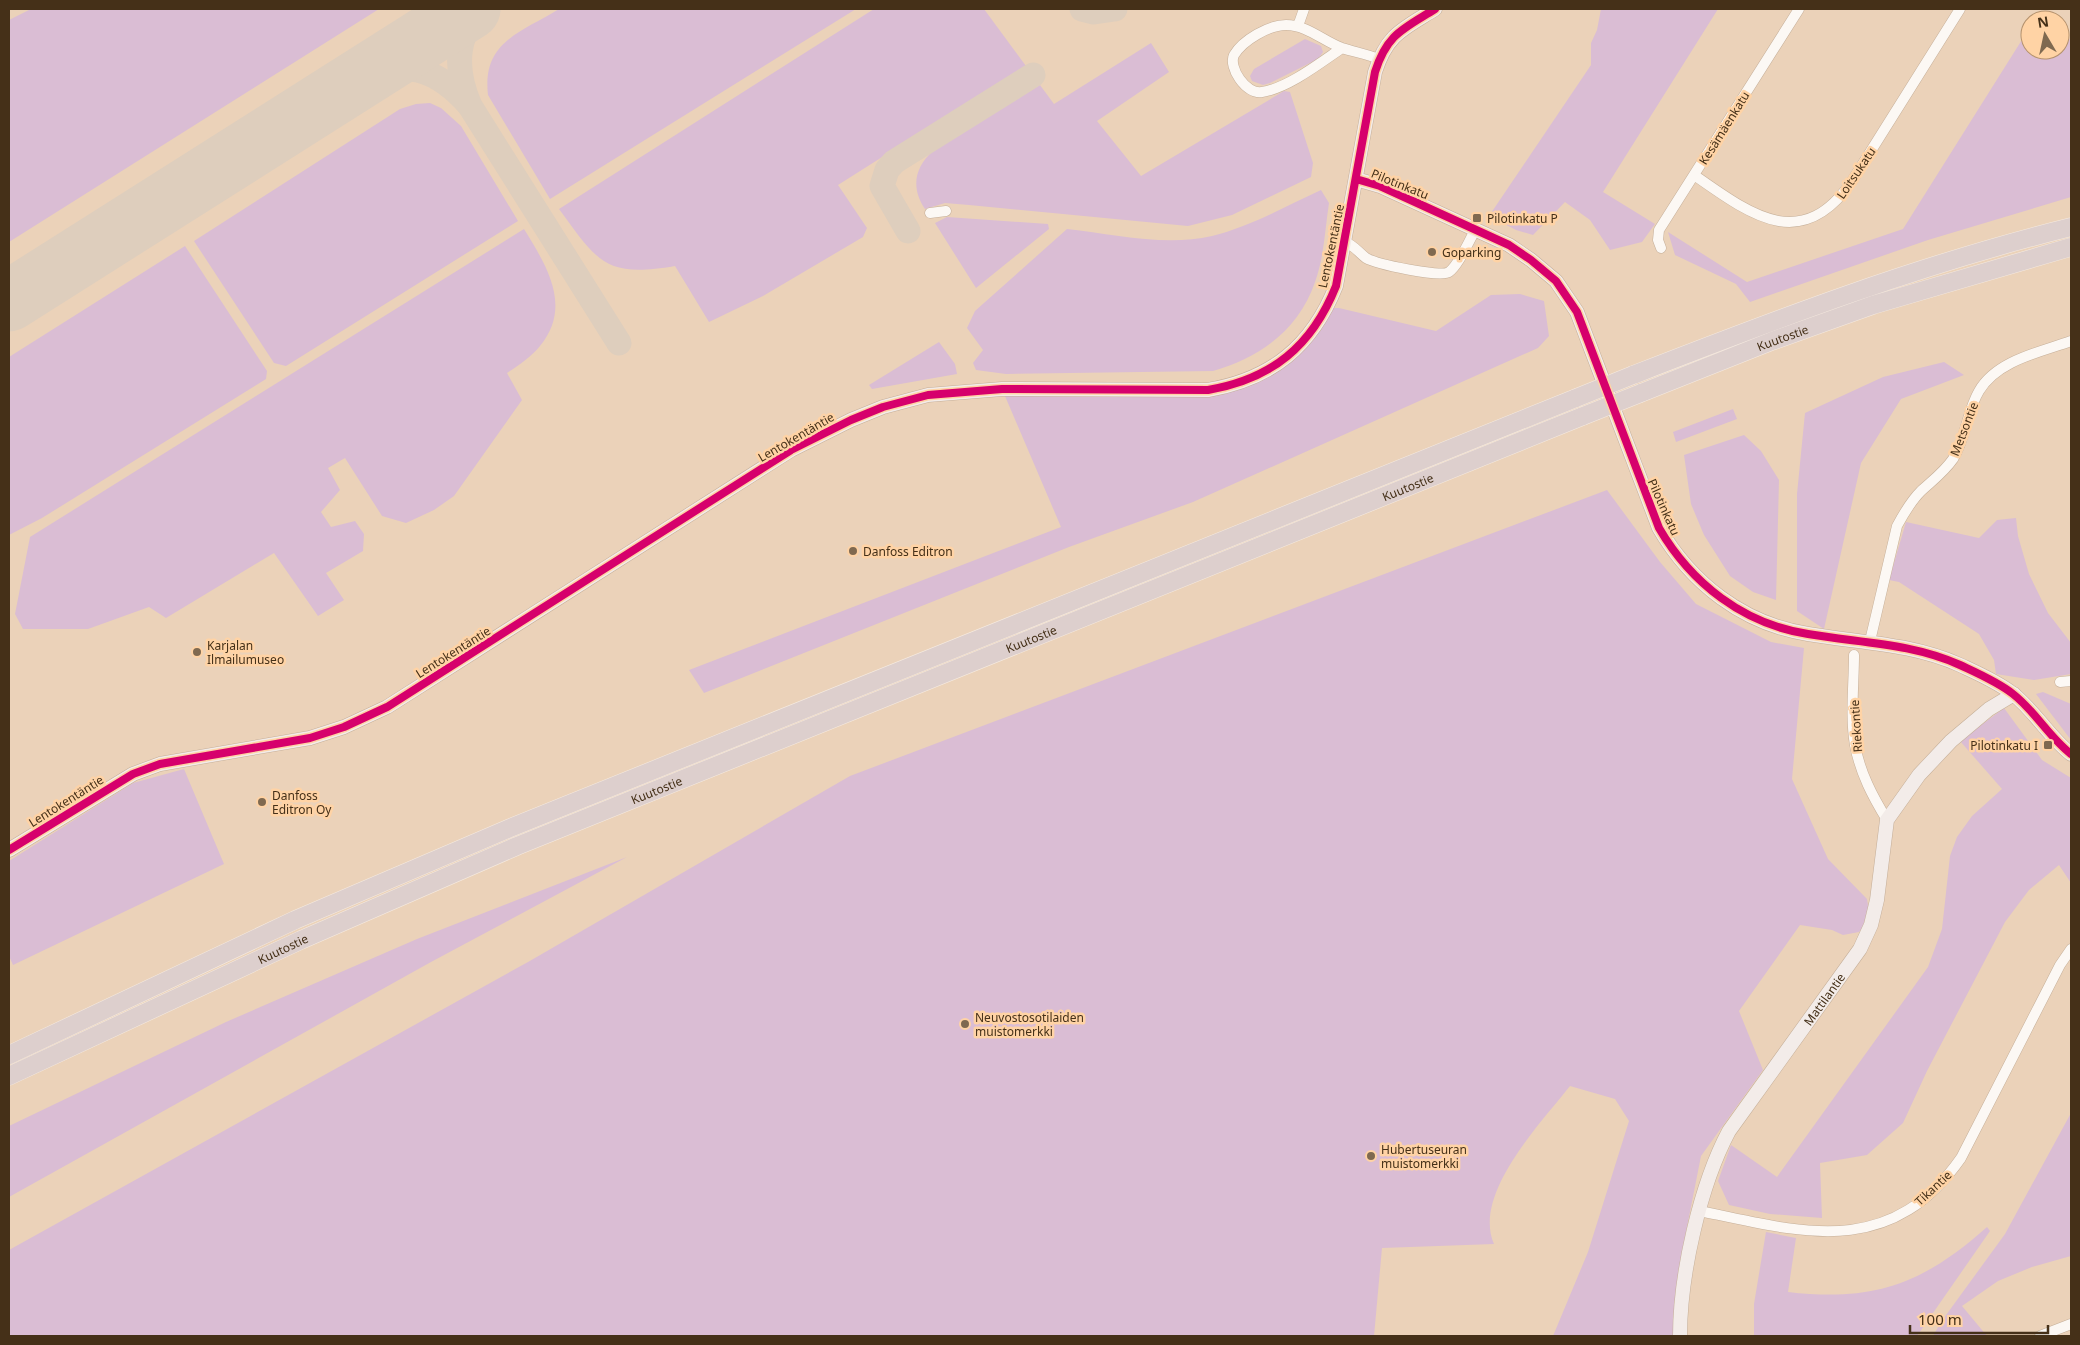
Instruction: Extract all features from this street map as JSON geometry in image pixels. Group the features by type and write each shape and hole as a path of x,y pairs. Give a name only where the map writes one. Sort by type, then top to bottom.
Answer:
{"highway":[{"path":"1986,250 2071,222"},
{"name":"Kuutostie","path":"9,1055 295,920 501,832 1633,375 1845,295 1986,250 2071,227"},
{"name":"Kuutostie","path":"9,1076 301,940 517,846 1583,416 1772,341 1864,308 2071,247"},
{"path":"1989,270 2071,252"}],"street":[{"path":"1298,26 1304,9"},
{"name":"Lentokentäntie","path":"9,850 133,774 160,764 310,738 344,728 387,707 792,450 839,424 883,407 928,395 969,390 1208,390 1226,387 1252,378 1274,367 1306,340 1328,308 1336,286 1379,59 1387,43 1396,34 1435,9"},
{"name":"Kesämäenkatu","path":"1661,248 1658,240 1659,230 1799,9"},
{"name":"Loitsukatu","path":"1694,175 1756,215 1784,223 1802,221 1823,214 1839,200 1852,181 1960,9"},
{"path":"1342,48 1295,79 1263,92 1253,92 1246,88 1236,70 1234,55 1248,41 1270,28 1284,25 1298,26 1342,48 1379,59"},
{"name":"Pilotinkatu","path":"1356,179 1380,186 1509,245 1532,260 1556,281 1577,312 1659,528 1673,552 1693,576 1734,608 1774,626 1806,634 1870,641 1919,650 1959,665 2014,694 2058,743 2071,754"},
{"path":"930,213 946,211"},
{"path":"1345,242 1354,246 1367,258 1379,263 1441,274 1453,268 1476,229"},
{"name":"Metsontie","path":"1870,641 1897,526 1916,498 1944,472 1954,457 1979,391 1991,376 2007,365 2071,341"},
{"name":"Riekontie","path":"1854,655 1855,745 1863,774 1887,820"},
{"path":"2060,682 2071,681"},
{"name":"Mattilantie","path":"1680,1336 1680,1315 1687,1267 1706,1181 1715,1157 1729,1132 1860,948 1871,925 1877,900 1887,820 1919,775 1952,741 1990,709 2014,694"},
{"name":"Tikantie","path":"1700,1211 1812,1232 1838,1233 1867,1228 1885,1222 1920,1202 1946,1179 1961,1158 2060,965 2071,949"},
{"path":"2040,1336 2071,1324"}],"shaded area":[{"path":"31,9 379,9 9,242 9,20"},
{"path":"559,9 856,9 550,199 488,95 488,77 491,63 507,41"},
{"path":"874,9 984,9 1026,66 838,185 867,228 863,237 763,296 709,322 675,266 633,270 605,262 584,242 559,209"},
{"path":"1601,9 1718,9 1603,192 1655,224 1642,242 1610,250 1590,220 1565,202 1533,235 1516,230 1489,216 1591,65 1591,43 1597,30"},
{"path":"1305,39 1321,46 1323,52 1318,59 1270,83 1263,85 1252,81 1250,76 1254,69"},
{"path":"2071,40 2071,197 1928,240 1750,302 1736,284 1675,255 1668,232 1747,282 1903,229 2020,43 2020,60 2070,60"},
{"path":"1151,43 1169,72 1097,121 1141,176 1284,91 1290,92 1313,163 1311,177 1232,215 1188,226 945,203 925,209 916,186 917,178 922,164 933,151 1040,85 1054,104"},
{"path":"430,103 441,108 461,126 518,221 286,366 274,363 194,241 400,109 416,104"},
{"path":"1321,190 1329,203 1320,263 1308,299 1288,328 1261,350 1246,358 1213,371 1006,374 976,370 973,363 983,350 967,328 975,311 1067,229 1158,240 1194,239 1212,236 1240,227 1268,216"},
{"path":"947,217 1048,224 1049,229 976,288 935,223"},
{"path":"524,229 540,257 553,286 555,316 550,331 540,346 529,357 507,373 522,400 454,496 434,510 406,523 382,516 345,458 328,468 340,490 321,512 331,527 355,521 364,534 363,551 326,573 344,600 318,616 274,553 166,618 149,607 88,629 23,629 15,614 30,537"},
{"path":"185,246 267,371 266,379 42,518 9,535 9,357"},
{"path":"1520,294 1544,301 1549,336 1538,348 1193,502 1069,547 704,693 689,670 1061,527 1002,389 1208,390 1273,367 1328,308 1339,308 1436,331 1491,295"},
{"path":"939,342 955,364 957,374 872,389 869,385"},
{"path":"1944,362 1964,375 1901,399 1861,463 1824,629 1797,611 1797,494 1805,413 1883,377"},
{"path":"1733,409 1737,419 1676,442 1673,432"},
{"path":"1744,435 1761,451 1779,480 1776,600 1753,592 1730,576 1704,535 1691,504 1684,455"},
{"path":"1607,490 1660,562 1696,604 1771,642 1804,648 1792,779 1828,859 1867,899 1870,919 1859,932 1843,935 1832,930 1800,925 1739,1011 1763,1070 1701,1156 1685,1237 1673,1336 1553,1336 1588,1252 1629,1121 1615,1099 1570,1086 1527,1139 1501,1182 1493,1203 1490,1224 1494,1244 1382,1248 1374,1336 9,1336 9,1250 528,962 850,776"},
{"path":"2016,518 2018,536 2029,574 2048,613 2071,643 2071,674 2034,680 1996,674 1994,660 1979,634 1899,582 1889,580 1906,522 1979,538 1997,520"},
{"path":"2043,692 2071,704 2071,740 2036,694"},
{"path":"2004,708 2042,760 2071,778 2071,883 2059,865 2029,890 2005,922 1927,1071 1903,1123 1867,1155 1820,1163 1822,1218 1770,1214 1729,1205 1718,1181 1731,1145 1777,1177 1928,967 1942,929 1950,856 1957,837 1972,816 2002,789 1960,741"},
{"path":"184,769 224,864 13,965 9,956 9,861 133,783"},
{"path":"627,857 431,962 9,1197 9,1126 226,1022 417,939"},
{"path":"2071,1113 2071,1256 2032,1267 1998,1281 1962,1306 1987,1336 1933,1336 1941,1322 2005,1234"},
{"path":"1987,1227 1990,1231 1917,1336 1754,1336 1754,1304 1766,1232 1796,1238 1788,1292 1846,1294 1872,1291 1896,1285 1919,1275 1964,1247"}],"taxiway":[{"path":"358,80 390,69 405,68 419,70 433,75 445,83 470,106 462,80 460,55 466,31 481,9"},
{"path":"1082,9 1094,12 1115,9"},
{"path":"908,231 882,186 887,170 894,162 1033,75"},
{"path":"470,106 619,343"}],"runway":[{"path":"9,301 470,9"}],"cycle path":[{"path":"9,850 133,774 160,764 310,738 344,727 387,707 791,450 851,420 883,407 928,395 1002,389 1208,390 1252,378 1270,368 1287,356 1315,326 1336,286 1375,72 1380,59 1385,49 1398,34 1435,9"},
{"path":"1356,179 1380,186 1509,245 1556,281 1577,312 1659,528 1687,566 1721,598 1741,611 1784,629 1904,648 1923,652 1960,665 2013,694 2071,754"}],"place":[{"name":"Pilotinkatu P","path":"1477,218"},
{"name":"Goparking","path":"1432,252"},
{"name":"Danfoss Editron","path":"853,551"},
{"name":"Karjalan Ilmailumuseo","path":"197,652"},
{"name":"Pilotinkatu I","path":"2048,745"},
{"name":"Danfoss Editron Oy","path":"262,802"},
{"name":"Neuvostosotilaiden muistomerkki","path":"965,1024"},
{"name":"Hubertuseuran muistomerkki","path":"1371,1156"}]}
